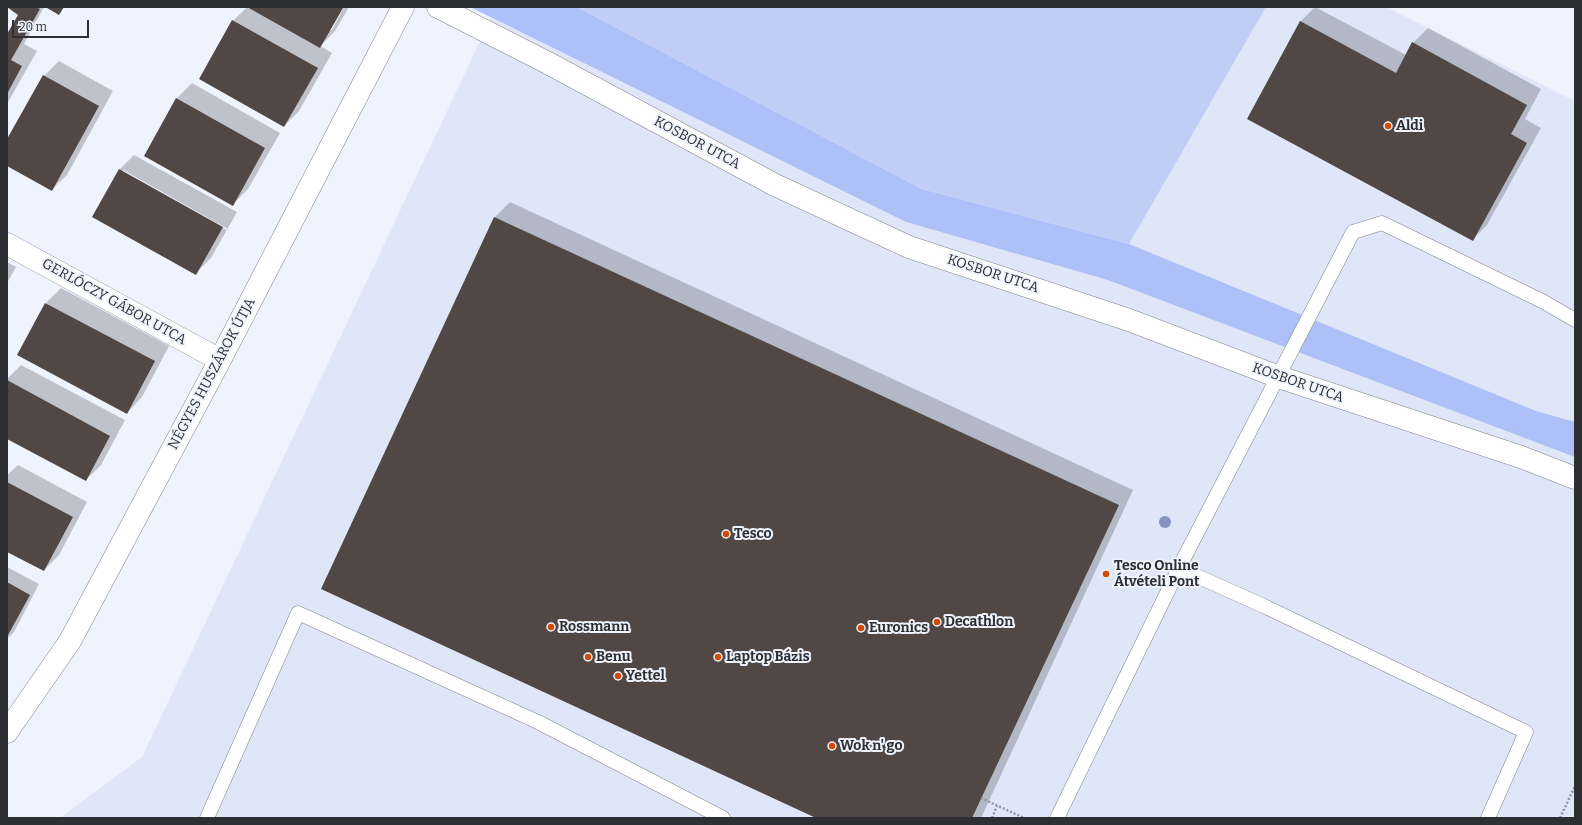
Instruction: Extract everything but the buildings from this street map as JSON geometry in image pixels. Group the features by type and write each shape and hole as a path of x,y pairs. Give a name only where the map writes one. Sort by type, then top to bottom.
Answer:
{"street":[{"name":"NÉGYES HUSZÁROK ÚTJA","path":"8,728 70,641 220,360 403,7"},
{"name":"KOSBOR UTCA","path":"438,7 548,63 775,185 909,247 1129,320 1279,377 1521,457 1575,478"},
{"name":"GERLÓCZY GÁBOR UTCA","path":"7,244 220,360"}],"lane":[{"path":"1057,818 1179,568 1353,232 1382,222 1544,302 1575,320"},
{"path":"1179,568 1266,607 1526,732 1488,818"},
{"path":"207,818 298,613 538,722 704,814 723,818"}],"path":[{"path":"1560,818 1575,786"},
{"path":"981,798 1024,818"},
{"path":"992,818 997,806"}],"shaded area":[{"path":"470,7 577,7 922,189 1129,244 1536,411 1575,422 1575,457 1108,280 906,222"},
{"path":"577,7 1266,7 1129,244 922,189"},
{"path":"1266,7 1386,7 1575,101 1575,818 60,818 142,757 491,18 906,222 1108,280"}],"place":[{"name":"Aldi","path":"1388,126"},
{"name":"Tesco","path":"726,534"},
{"name":"Tesco Online Átvételi Pont","path":"1106,574"},
{"name":"Decathlon","path":"937,622"},
{"name":"Rossmann","path":"551,627"},
{"name":"Euronics","path":"861,628"},
{"name":"Benu","path":"588,657"},
{"name":"Laptop Bázis","path":"718,657"},
{"name":"Yettel","path":"618,676"},
{"name":"Wok n' go","path":"832,746"}]}
